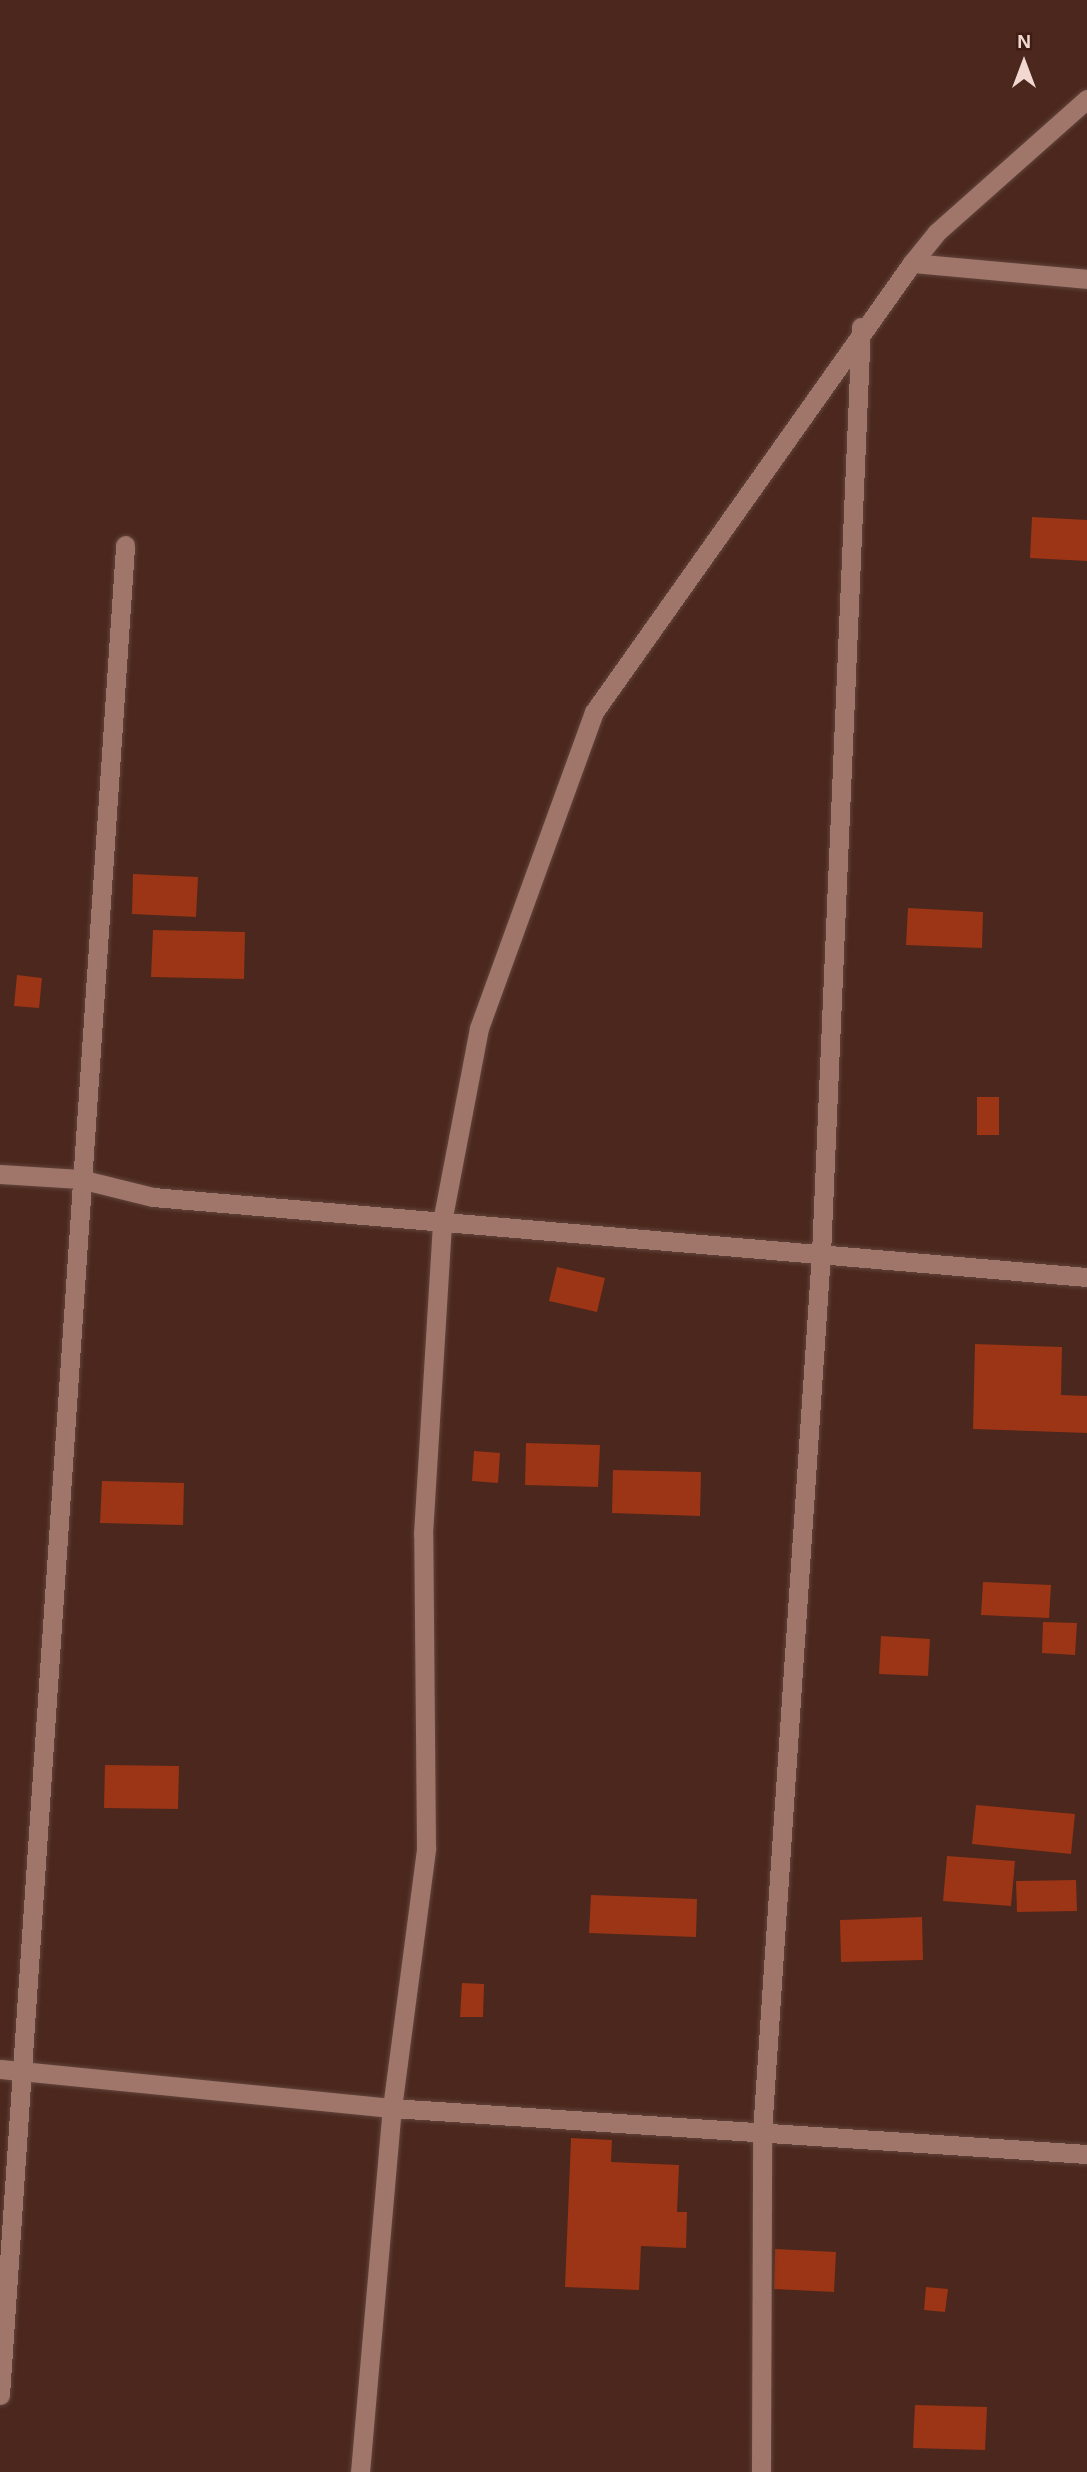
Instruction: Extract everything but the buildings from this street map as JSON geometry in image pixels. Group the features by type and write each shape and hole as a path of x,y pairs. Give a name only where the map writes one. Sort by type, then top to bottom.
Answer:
{"street":[{"path":"360,2472 392,2108 426,1848 423,1534 442,1222 479,1028 594,712 861,327 936,233 1087,99"},
{"path":"912,263 1087,279"},
{"path":"761,2472 762,2132 821,1254 861,327"},
{"path":"0,2395 80,1179 125,545"},
{"path":"0,1174 80,1179 153,1197 1087,1277"},
{"path":"0,2069 392,2108 1087,2154"}]}
